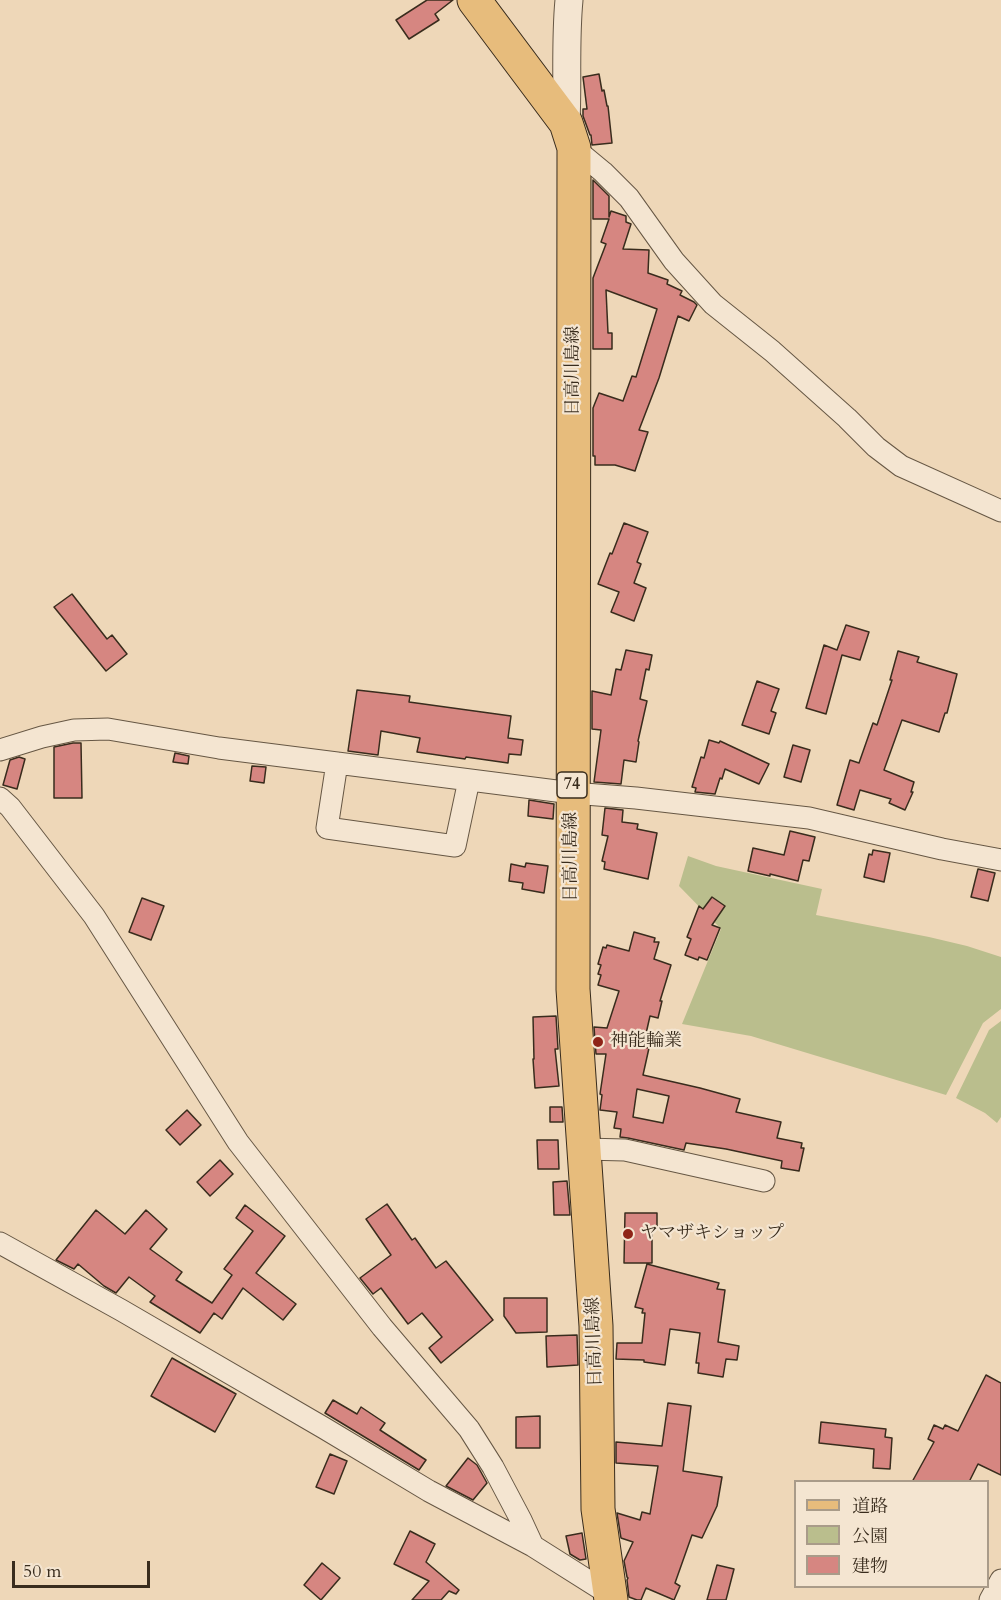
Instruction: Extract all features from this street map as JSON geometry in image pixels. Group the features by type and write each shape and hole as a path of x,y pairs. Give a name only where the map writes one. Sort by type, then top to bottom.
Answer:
{"main road":[{"path":"474,0 570,136"},
{"name":"日高川島線","path":"570,136 573,989 596,1326 598,1509 610,1597"}],"street":[{"path":"569,0 567,27 570,136 629,198 674,261 713,304 780,359 876,447 901,466 1001,511"},
{"path":"0,750 74,730 108,729 219,748 469,780 809,818 942,849 1001,860"},
{"path":"337,763 327,828 455,846 469,780"},
{"path":"0,798 10,807 94,916 238,1142 382,1327 469,1429 493,1467 533,1546"},
{"path":"584,1149 625,1150 764,1181"},
{"path":"0,1243 121,1310 429,1491 533,1546 610,1597"},
{"path":"990,1600 1001,1580"}],"green space":[{"path":"688,856 716,866 822,889 816,915 929,937 1001,957 1001,1009 983,1023 946,1095 751,1036 682,1024 721,929 679,886"},
{"path":"1001,1021 1001,1117 997,1123 985,1113 956,1098 989,1030"}],"building":[{"path":"427,0 453,0 435,14 439,20 409,39 396,20"},
{"path":"599,74 608,106 612,143 592,145 591,135 583,116 583,109 587,109 583,77"},
{"path":"593,180 609,196 609,217 611,211 626,216 626,222 631,224 623,249 649,250 648,273 668,280 667,284 682,291 680,295 697,305 689,321 678,316 659,378 639,430 648,432 635,471 615,465 595,465 593,408 599,393 623,401 632,376 636,377 657,309 606,290 608,333 612,333 612,349 593,349 593,278 606,244 601,242 609,219 593,219"},
{"path":"624,523 648,532 637,562 641,564 634,583 646,588 634,621 611,612 619,592 598,584"},
{"path":"72,594 107,639 112,635 127,654 106,671 54,607"},
{"path":"846,625 869,632 860,660 842,655 826,714 806,708 824,645 837,650"},
{"path":"626,650 652,655 649,670 646,669 640,699 647,701 636,762 624,760 621,784 594,782 601,730 592,729 592,691 611,695 616,669 621,670"},
{"path":"898,651 919,657 917,662 957,674 947,713 945,713 939,732 902,720 884,770 914,782 911,792 913,792 905,810 889,803 891,799 860,790 854,810 837,805 850,760 859,763 873,723 877,725 892,680 890,680"},
{"path":"757,681 779,689 771,711 776,713 769,734 742,725"},
{"path":"357,690 410,696 409,702 511,716 508,738 523,740 521,755 509,754 508,763 417,752 420,738 381,731 378,755 348,751"},
{"path":"709,740 719,743 720,741 769,764 759,784 725,769 715,794 695,792 696,788 692,787"},
{"path":"81,743 82,798 54,798 54,747"},
{"path":"793,745 810,750 801,782 784,777"},
{"path":"175,753 189,756 188,764 173,762"},
{"path":"19,757 25,759 17,789 3,785 10,760"},
{"path":"252,766 266,767 264,783 250,781"},
{"path":"529,800 554,804 553,819 528,816"},
{"path":"605,808 623,810 622,822 638,824 637,829 657,833 648,879 604,869 605,862 602,861 608,836 602,835"},
{"path":"790,831 815,837 809,861 803,860 798,881 748,871 753,848 784,855"},
{"path":"873,850 890,853 884,882 864,877 869,854 872,855"},
{"path":"526,863 548,866 544,893 522,889 523,883 509,881 511,864 525,867"},
{"path":"978,869 995,873 988,901 971,897"},
{"path":"712,897 725,906 712,925 720,928 707,960 699,957 698,960 685,955 691,939 687,937 699,906 703,909"},
{"path":"142,898 164,906 151,940 129,932"},
{"path":"634,932 655,938 654,942 659,942 654,959 671,965 660,1001 662,1001 658,1018 650,1016 643,1047 649,1048 643,1075 740,1099 736,1112 781,1122 777,1138 802,1143 801,1148 804,1148 799,1171 781,1168 782,1161 726,1149 686,1143 684,1150 620,1137 621,1129 614,1128 617,1112 600,1110 606,1054 596,1054 594,1027 607,1028 619,991 598,985 601,965 598,964 603,947 606,948 607,945 629,951","holes":["637,1089 669,1096 663,1123 633,1117"]},
{"path":"556,1016 558,1049 555,1049 559,1086 535,1088 533,1017"},
{"path":"550,1107 562,1107 563,1122 550,1122"},
{"path":"187,1110 201,1125 180,1145 166,1130"},
{"path":"537,1140 558,1140 559,1169 538,1169"},
{"path":"220,1160 233,1174 210,1196 197,1182"},
{"path":"567,1181 570,1215 554,1215 553,1182"},
{"path":"387,1204 412,1240 415,1238 436,1268 446,1261 493,1320 441,1363 429,1348 442,1337 422,1313 408,1324 381,1288 373,1294 360,1278 391,1255 366,1219"},
{"path":"245,1205 285,1236 256,1273 296,1304 283,1320 243,1288 222,1319 214,1313 200,1333 150,1302 155,1296 129,1277 116,1293 78,1264 74,1269 56,1260 96,1210 125,1234 146,1210 167,1229 150,1249 182,1272 176,1280 212,1303 232,1275 224,1269 253,1231 236,1218"},
{"path":"625,1213 657,1213 657,1229 652,1229 652,1263 624,1263"},
{"path":"647,1264 719,1283 717,1289 725,1290 718,1342 739,1346 737,1360 726,1359 723,1377 698,1373 699,1363 696,1363 700,1333 670,1329 665,1365 644,1362 644,1360 616,1359 617,1343 642,1343 645,1313 642,1313 643,1309 635,1307"},
{"path":"504,1298 547,1298 547,1332 516,1333 504,1316"},
{"path":"577,1335 578,1365 547,1367 546,1336"},
{"path":"172,1358 236,1394 215,1432 151,1396"},
{"path":"986,1375 1001,1383 1001,1475 978,1464 970,1480 913,1480 934,1442 928,1439 934,1425 943,1429 945,1425 958,1431"},
{"path":"333,1400 357,1414 361,1407 385,1423 380,1430 426,1460 419,1470 325,1413"},
{"path":"668,1403 691,1406 683,1471 722,1477 717,1506 702,1538 692,1535 675,1583 680,1586 674,1600 646,1588 641,1600 637,1600 629,1597 624,1561 633,1542 621,1538 617,1513 640,1520 642,1512 650,1514 658,1466 616,1463 616,1442 662,1446"},
{"path":"540,1416 540,1448 516,1448 516,1417"},
{"path":"821,1422 886,1429 885,1437 892,1438 890,1469 873,1468 874,1449 819,1443"},
{"path":"330,1454 347,1461 334,1494 316,1487"},
{"path":"468,1458 477,1465 487,1483 473,1500 446,1486"},
{"path":"410,1531 435,1544 426,1562 459,1590 456,1594 449,1591 441,1600 412,1600 429,1581 394,1564"},
{"path":"582,1533 586,1559 580,1560 570,1554 566,1536"},
{"path":"322,1563 340,1578 321,1600 304,1585"},
{"path":"717,1565 734,1569 726,1600 707,1600"}],"place":[{"name":"神能輪業","path":"598,1042"},
{"name":"ヤマザキショップ","path":"628,1234"}]}
